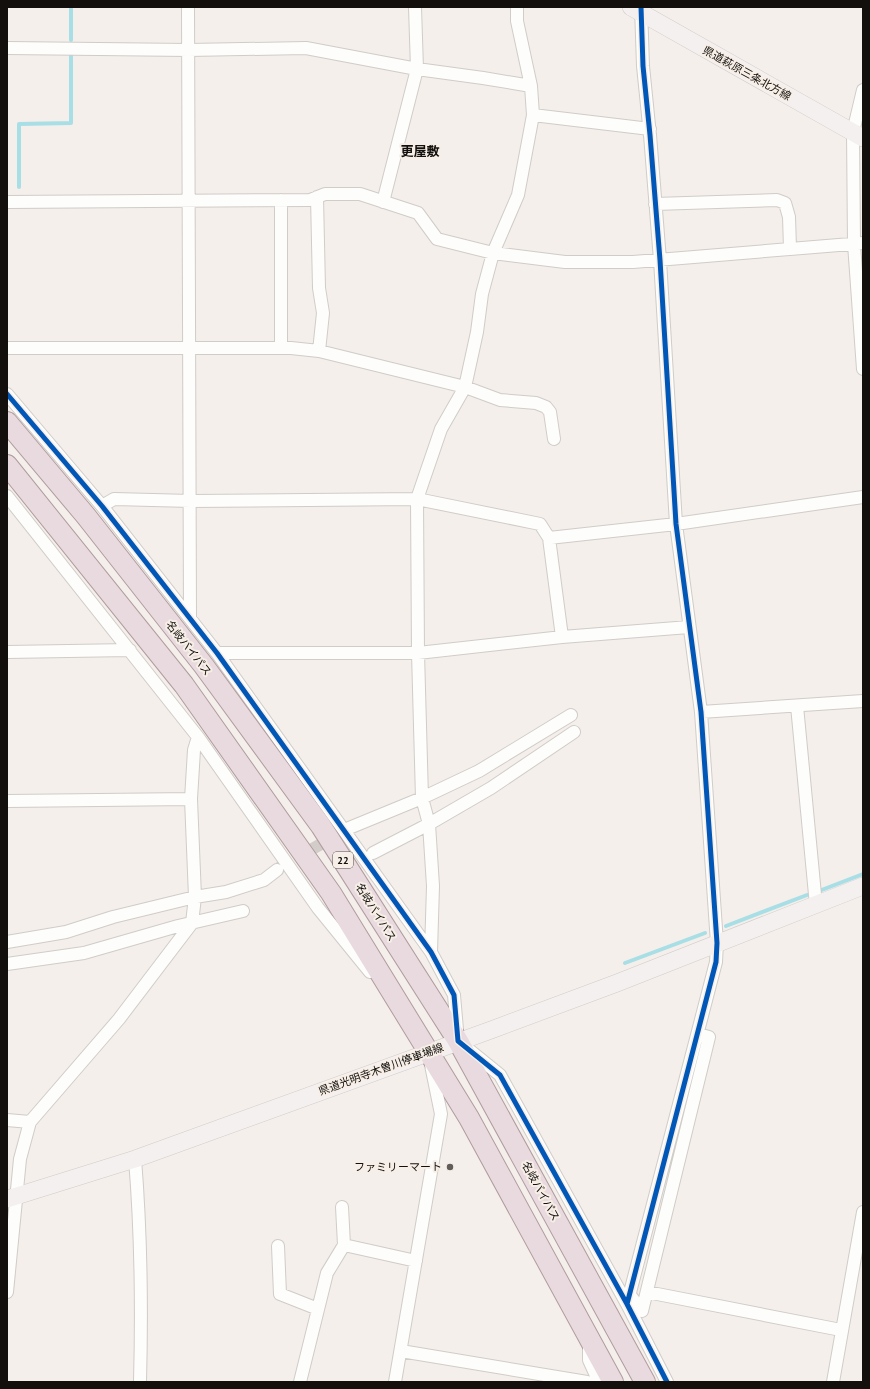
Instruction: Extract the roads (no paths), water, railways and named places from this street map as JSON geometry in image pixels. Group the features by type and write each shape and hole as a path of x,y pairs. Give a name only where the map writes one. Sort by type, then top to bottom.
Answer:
{"highway":[{"name":"名岐バイパス","path":"7,422 86,516 204,666 321,826 458,1041 645,1382"},
{"name":"22","path":"7,465 184,685 331,892 469,1118 589,1338 596,1381"}],"main road":[{"name":"県道萩原三条北方線","path":"638,9 858,135"},
{"name":"県道光明寺木曽川停車場線","path":"11,1198 135,1159 617,983 863,886"}],"street":[{"path":"188,7 191,501 190,618"},
{"path":"383,202 417,70 415,7"},
{"path":"432,952 433,886 429,824 422,798 418,653 417,499 441,429 465,387 477,332 482,294 493,253 518,195 533,115 531,86 517,21 517,7"},
{"path":"628,1300 698,1034 716,962 718,944 700,712 676,524 660,260 650,129 638,9"},
{"path":"7,48 188,50 306,48 417,70 483,78 531,86"},
{"path":"863,90 858,135 859,243 863,369"},
{"path":"533,115 650,129"},
{"path":"7,202 310,200 325,194 360,194 418,213 437,239 493,253 565,262 660,260 859,243"},
{"path":"317,197 319,288 323,313 319,351"},
{"path":"281,200 281,348"},
{"path":"655,204 777,200 786,203 789,217 790,248"},
{"path":"7,348 189,347 281,348 319,351 465,387 500,400 536,403 546,407 550,412 554,439"},
{"path":"7,394 102,506 217,653 432,952 454,995 458,1041 500,1075 628,1300 668,1382"},
{"path":"7,496 198,737 318,908 409,1020"},
{"path":"548,538 676,524 863,497"},
{"path":"102,506 114,499 191,501 417,499 540,524 548,538 562,637"},
{"path":"217,653 418,653 562,637 689,627"},
{"path":"7,652 130,650"},
{"path":"700,712 863,700"},
{"path":"797,706 816,905"},
{"path":"349,828 422,798 479,772 571,714"},
{"path":"373,853 429,824 491,788 574,732"},
{"path":"7,1292 11,1198 30,1122 118,1019 192,923 195,897 191,799 194,750 198,737"},
{"path":"7,801 191,799"},
{"path":"7,942 66,932 113,918 195,897 226,892 264,880 276,870"},
{"path":"7,964 84,953 192,923 242,911"},
{"path":"628,1300 642,1311 709,1037 698,1034"},
{"path":"395,1382 441,1114 428,1052"},
{"path":"7,1120 30,1122"},
{"path":"135,1159 139,1211 141,1321 140,1382"},
{"path":"300,1382 327,1273 344,1245 342,1207"},
{"path":"833,1382 863,1212"},
{"path":"344,1245 416,1261"},
{"path":"278,1246 280,1294 318,1309"},
{"path":"647,1292 841,1330"},
{"path":"400,1351 596,1381"}],"waterway":[{"path":"71,7 71,40"},
{"path":"19,187 19,124 71,123 71,53"},
{"path":"819,891 863,874"},
{"path":"726,926 807,895"},
{"path":"625,963 705,933"}],"tunnel":[{"path":"279,868 349,828"}],"place":[{"name":"ファミリーマート","path":"450,1167"}],"district":[{"name":"更屋敷","path":"420,151"}]}
